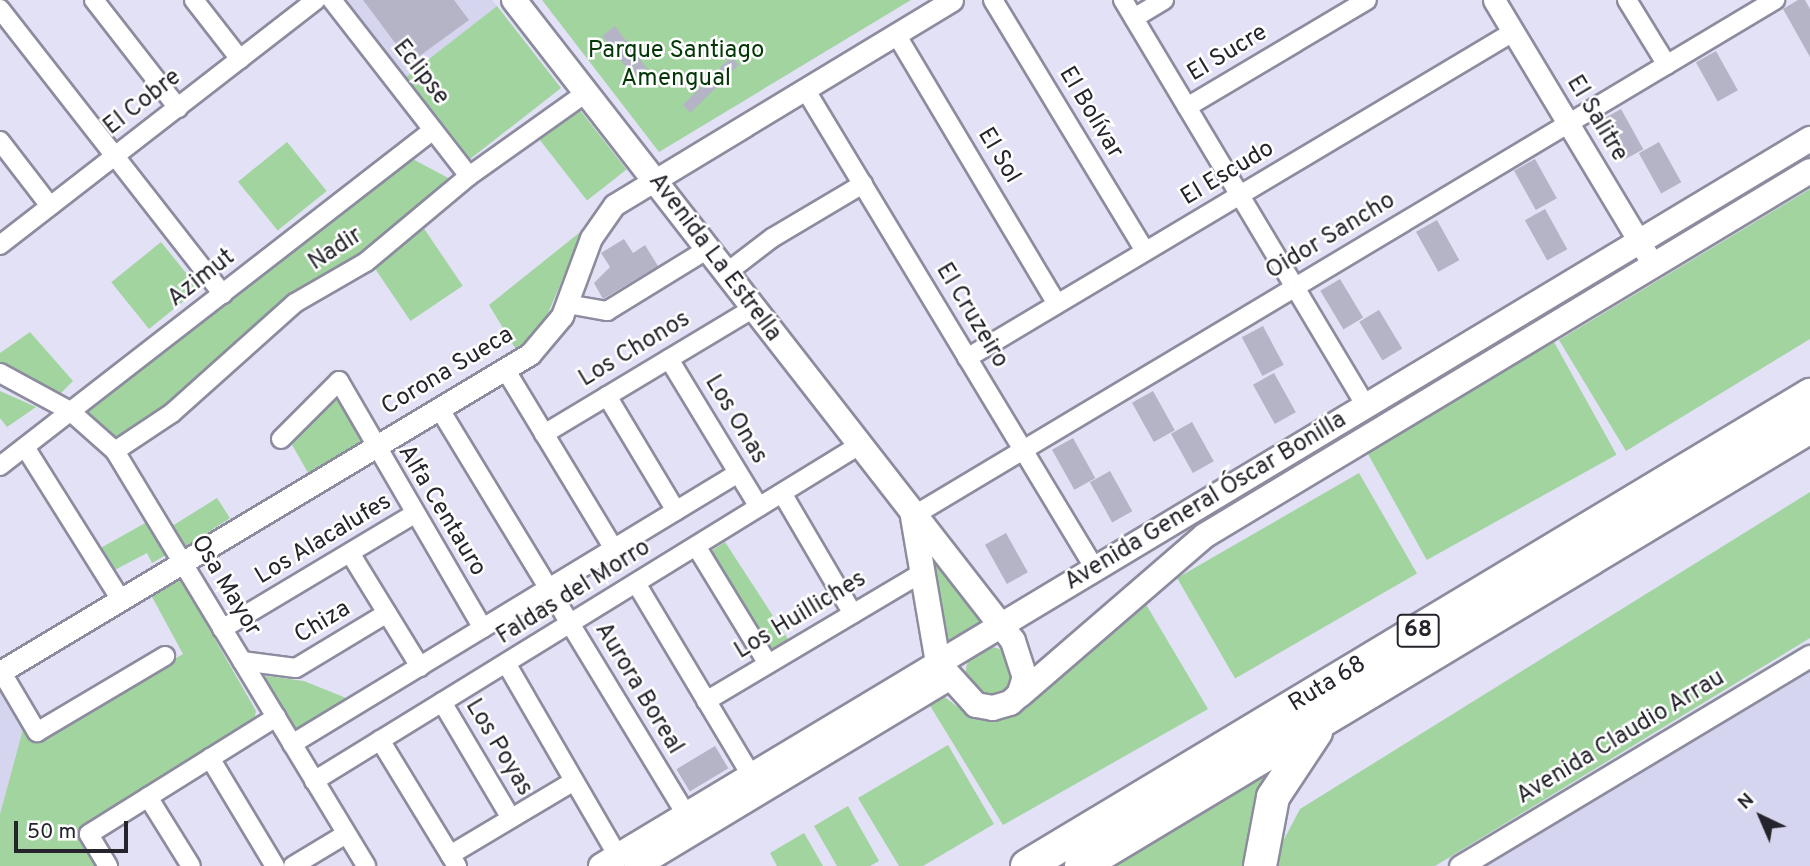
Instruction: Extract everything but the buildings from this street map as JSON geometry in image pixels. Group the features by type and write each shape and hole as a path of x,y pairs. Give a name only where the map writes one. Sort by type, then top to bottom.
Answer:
{"highway":[{"name":"Ruta 68","path":"1027,866 1810,395"},
{"name":"Ruta 68","path":"1081,866 1810,427"},
{"path":"1260,866 1266,818 1278,787 1334,713"}],"main road":[{"name":"Avenida La Estrella","path":"514,0 1000,625 1024,665 1019,695"},
{"name":"Avenida General Óscar Bonilla","path":"619,863 943,671 1000,625 1810,139"},
{"name":"Avenida General Óscar Bonilla","path":"1019,695 1204,536 1810,171"},
{"path":"913,516 920,574 943,671 981,706 999,707 1019,695"},
{"name":"Avenida General Óscar Bonilla","path":"619,863 686,815 751,775 943,671"}],"street":[{"path":"94,0 178,107"},
{"path":"194,0 240,59"},
{"name":"Eclipse","path":"332,0 469,176"},
{"name":"Corona Sueca","path":"0,671 505,369 539,346 567,304 602,218 652,178 952,0"},
{"name":"El Bolívar","path":"993,0 1145,251"},
{"path":"1123,0 1366,406"},
{"path":"1134,18 1164,0"},
{"name":"El Sucre","path":"1187,107 1367,0"},
{"name":"El Salitre","path":"1494,0 1653,265"},
{"path":"1627,0 1667,65"},
{"name":"Oidor Sancho","path":"913,516 1667,65 1749,7 1775,0"},
{"name":"El Cobre","path":"0,245 240,59 305,3"},
{"path":"0,9 223,294"},
{"name":"El Escudo","path":"967,358 1513,32"},
{"name":"El Sol","path":"896,34 1057,304"},
{"name":"El Cruzeiro","path":"805,89 1095,569"},
{"name":"Nadir","path":"115,451 172,413 296,303 366,262 469,176 586,93"},
{"name":"Azimut","path":"0,466 433,130"},
{"path":"0,141 50,206"},
{"path":"725,274 783,231 863,184"},
{"path":"567,304 607,311 706,250"},
{"name":"Los Chonos","path":"544,434 752,309"},
{"name":"Los Onas","path":"669,359 759,507"},
{"path":"505,369 614,549"},
{"name":"Osa Mayor","path":"0,373 70,411 115,451 366,866"},
{"name":"Alfa Centauro","path":"281,439 339,382 374,447 483,628"},
{"path":"607,396 676,511"},
{"name":"Aurora Boreal","path":"439,408 686,815"},
{"name":"Faldas del Morro","path":"314,781 859,446"},
{"path":"25,447 121,600"},
{"name":"Faldas del Morro","path":"292,744 738,473"},
{"path":"782,493 853,614"},
{"name":"Los Alacalufes","path":"222,629 414,514"},
{"path":"696,546 768,664"},
{"path":"350,552 419,667"},
{"name":"Los Huilliches","path":"706,701 920,574"},
{"path":"636,583 751,775"},
{"name":"Chiza","path":"242,661 296,668 387,613"},
{"path":"0,671 37,732 165,656"},
{"name":"Avenida Claudio Arrau","path":"1460,866 1810,656"},
{"path":"506,663 619,863"},
{"name":"Los Poyas","path":"442,702 511,818"},
{"path":"108,866 89,834 276,717"},
{"path":"380,740 454,861 511,818 574,781"},
{"path":"210,758 275,866"},
{"path":"148,797 191,866"},
{"path":"293,866 346,834"}],"shaded area":[{"path":"347,0 492,0 497,6 407,78"},
{"path":"1810,672 1810,866 1484,866"},
{"path":"0,685 25,722 0,814"}],"green space":[{"name":"Parque Santiago Amengual","path":"542,0 911,0 659,152"},
{"path":"497,6 561,88 470,159 406,77"},
{"path":"576,105 626,170 587,200 537,136"},
{"path":"287,142 327,191 278,231 238,182"},
{"path":"409,157 452,180 364,257 123,437 110,436 77,414"},
{"path":"1810,189 1810,339 1626,451 1559,340"},
{"path":"423,227 463,286 410,321 371,262"},
{"path":"584,229 543,325 517,351 489,305"},
{"path":"161,242 199,289 149,329 111,282"},
{"path":"30,332 73,381 60,394 0,364 0,353"},
{"path":"1554,342 1617,455 1427,560 1364,447"},
{"path":"337,387 367,442 311,478 287,436"},
{"path":"0,391 36,407 7,427 0,418"},
{"path":"1359,473 1417,573 1235,678 1177,578"},
{"path":"1810,492 1810,638 1435,866 1279,866 1280,847 1300,809"},
{"path":"217,498 230,518 190,544 194,551 186,557 169,528"},
{"path":"147,522 166,555 152,563 147,553 111,572 97,550"},
{"path":"725,542 789,641 772,652 707,553"},
{"path":"933,550 988,619 940,647 926,555"},
{"path":"180,578 256,711 254,722 80,831 100,866 0,866 0,814 25,722 36,740 183,654 151,595"},
{"path":"1144,601 1208,709 1003,825 929,704 942,695 972,718 1011,715"},
{"path":"990,647 1007,654 1014,671 1007,688 990,695 973,688 966,671 973,654"},
{"path":"267,676 304,681 356,702 294,741 259,684"},
{"path":"948,745 994,824 923,866 899,866 858,798"},
{"path":"1279,763 1250,866 1107,866"},
{"path":"848,806 879,861 870,866 837,866 814,826"},
{"path":"804,833 823,866 777,866 770,853"}]}
